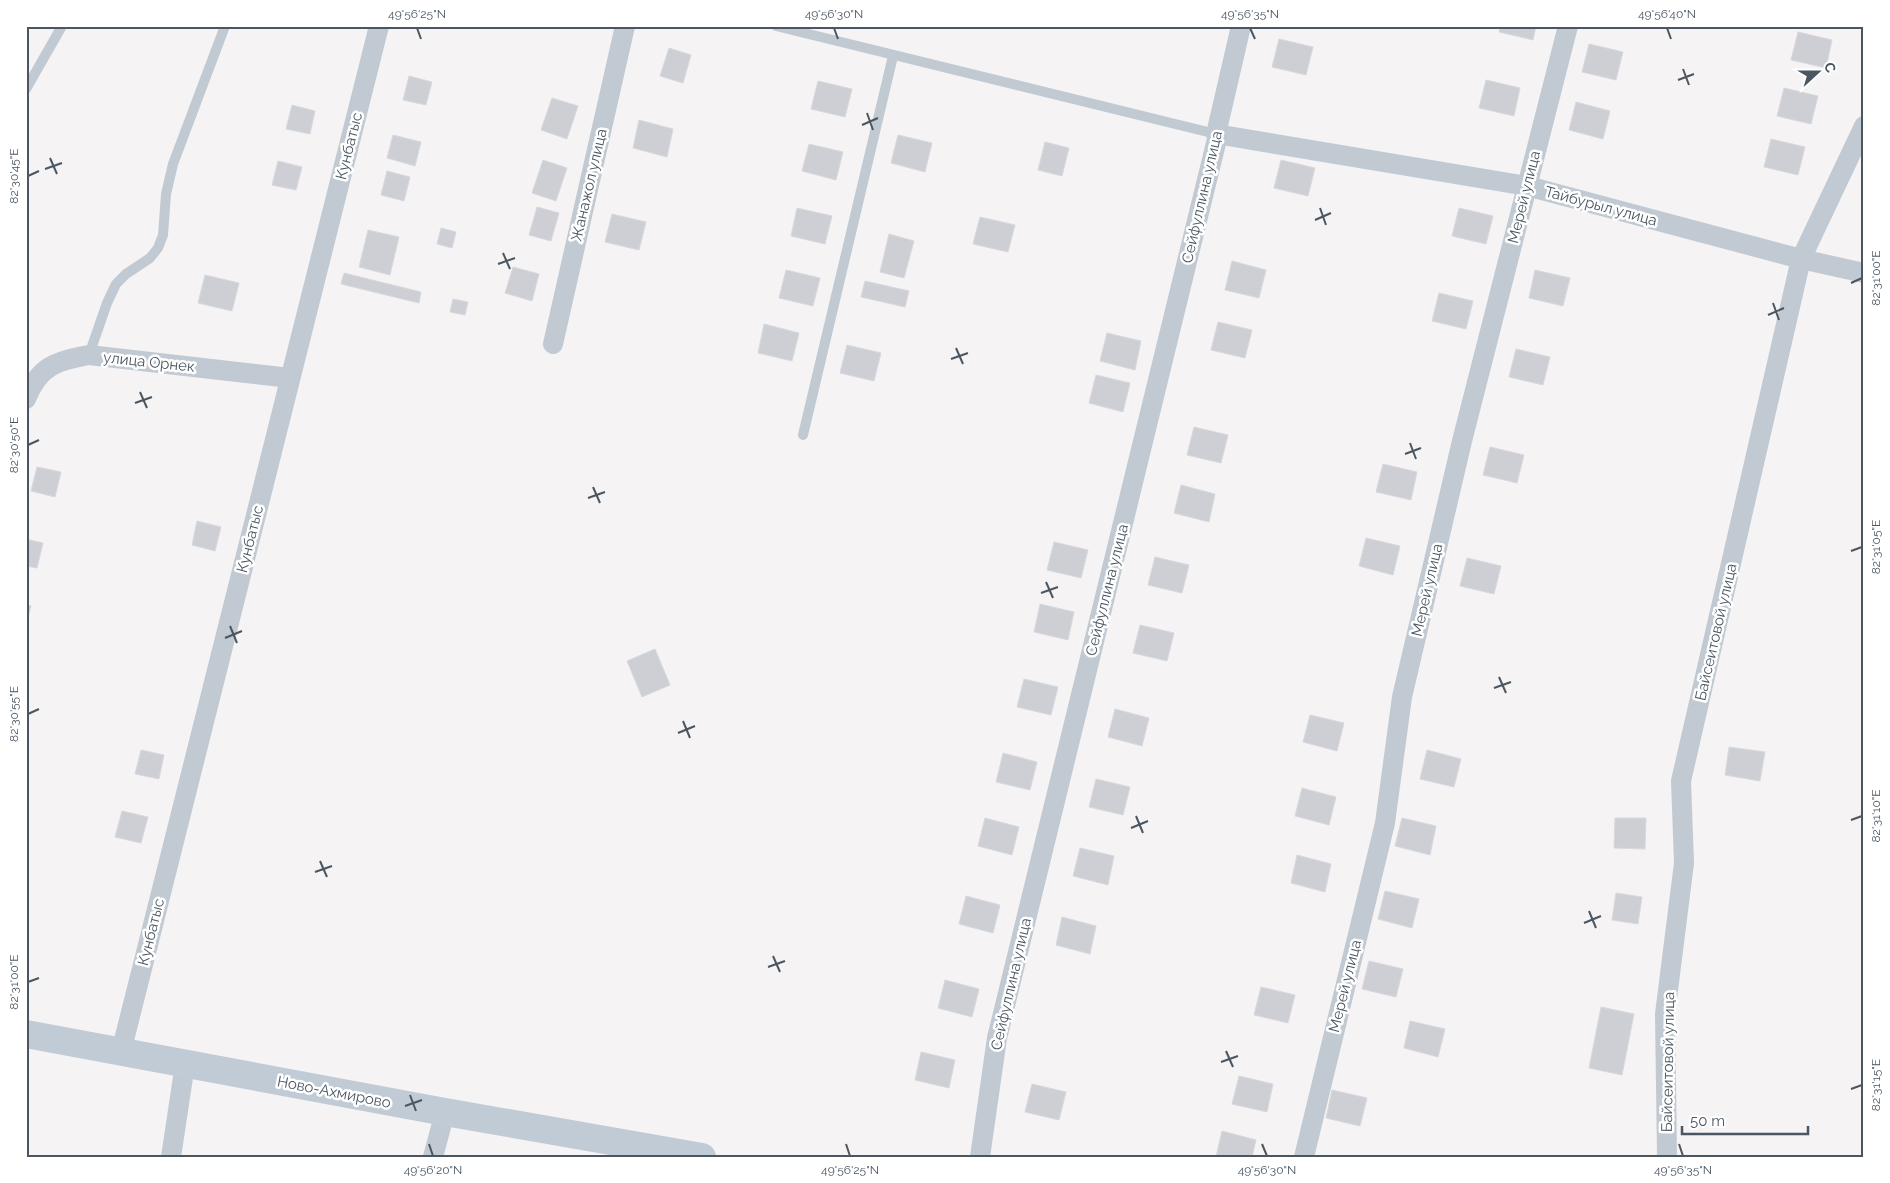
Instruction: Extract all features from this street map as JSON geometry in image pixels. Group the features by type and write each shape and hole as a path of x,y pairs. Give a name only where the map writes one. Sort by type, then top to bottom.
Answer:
{"street":[{"name":"Кунбатыс","path":"121,1052 379,26"},
{"name":"Жанажол улица","path":"553,344 625,26"},
{"name":"Сейфуллина улица","path":"980,1157 997,1038 1172,330 1218,135 1216,134 1241,26"},
{"name":"Мерей улица","path":"1304,1157 1385,823 1402,697 1462,442 1568,26"},
{"name":"Байсеитовой улица","path":"1667,1157 1665,1014 1684,863 1682,781 1801,259 1864,126"},
{"name":"Тайбурыл улица","path":"1216,134 1527,186 1801,259 1864,273"},
{"name":"улица Орнек","path":"26,399 33,383 46,369 66,359 89,355 290,378"},
{"name":"Ново-Ахмирово","path":"26,1034 685,1155"},
{"path":"171,1157 185,1064"},
{"path":"433,1157 445,1112"}],"lane":[{"path":"26,89 62,26"},
{"path":"89,355 107,303 116,284 126,274 150,258 158,248 163,236 166,194 174,164 225,26"},
{"path":"776,26 1216,134"},
{"path":"803,435 893,56"}],"building":[{"path":"1500,26 1536,26 1533,40 1499,32"},
{"path":"1798,32 1832,40 1826,68 1791,60"},
{"path":"1279,39 1313,47 1306,75 1272,67"},
{"path":"1589,44 1623,52 1616,80 1582,72"},
{"path":"669,48 691,55 683,83 660,76"},
{"path":"409,76 432,82 426,105 403,100"},
{"path":"1486,80 1520,88 1514,116 1479,108"},
{"path":"818,81 852,89 845,117 811,109"},
{"path":"1784,88 1818,96 1811,124 1777,116"},
{"path":"552,98 578,106 567,139 541,130"},
{"path":"1576,102 1610,111 1603,139 1569,130"},
{"path":"292,105 315,111 310,134 286,129"},
{"path":"639,120 673,129 667,157 633,148"},
{"path":"393,135 421,142 415,166 387,158"},
{"path":"898,135 932,143 925,172 891,163"},
{"path":"1771,139 1805,147 1798,175 1764,167"},
{"path":"1045,142 1069,148 1062,176 1038,170"},
{"path":"809,144 843,152 836,180 802,171"},
{"path":"543,160 567,168 556,201 532,193"},
{"path":"1281,160 1315,168 1308,196 1274,188"},
{"path":"278,161 302,167 296,190 272,185"},
{"path":"387,171 410,177 404,201 381,195"},
{"path":"537,207 559,213 551,241 529,235"},
{"path":"797,208 832,216 825,244 791,236"},
{"path":"1459,208 1493,216 1486,244 1452,236"},
{"path":"612,214 646,222 639,250 605,242"},
{"path":"980,217 1015,225 1008,252 973,244"},
{"path":"441,228 456,232 452,248 437,244"},
{"path":"368,230 399,237 390,275 359,267"},
{"path":"889,234 914,241 904,278 880,272"},
{"path":"1232,261 1266,270 1259,298 1225,290"},
{"path":"513,267 539,274 532,301 505,293"},
{"path":"786,270 820,278 813,306 779,298"},
{"path":"1535,270 1570,278 1563,306 1529,298"},
{"path":"344,273 421,292 419,303 341,284"},
{"path":"205,275 239,283 232,311 198,303"},
{"path":"865,281 909,291 905,307 861,297"},
{"path":"1439,293 1473,301 1466,329 1432,321"},
{"path":"453,299 468,302 465,315 450,312"},
{"path":"1218,322 1252,330 1245,358 1211,350"},
{"path":"764,324 799,333 792,361 758,353"},
{"path":"1107,333 1141,341 1135,370 1100,361"},
{"path":"847,345 881,353 874,381 840,373"},
{"path":"1516,349 1550,357 1543,385 1509,377"},
{"path":"1096,375 1130,383 1123,412 1089,403"},
{"path":"1194,427 1228,435 1221,463 1187,455"},
{"path":"1490,447 1524,455 1517,483 1483,475"},
{"path":"1383,464 1417,472 1411,500 1376,492"},
{"path":"37,467 61,472 55,497 31,491"},
{"path":"1181,485 1215,494 1209,522 1174,513"},
{"path":"197,521 221,527 215,551 192,545"},
{"path":"1366,538 1400,546 1393,575 1359,566"},
{"path":"26,539 43,543 37,568 26,566"},
{"path":"1054,542 1088,550 1081,578 1047,570"},
{"path":"1155,557 1189,565 1182,593 1148,585"},
{"path":"1467,558 1501,566 1494,594 1460,586"},
{"path":"1040,604 1074,612 1068,640 1034,632"},
{"path":"26,605 31,606 26,625"},
{"path":"1140,625 1174,633 1167,661 1133,653"},
{"path":"655,649 670,685 642,697 627,661"},
{"path":"1024,679 1058,687 1051,715 1017,707"},
{"path":"1115,709 1149,718 1142,746 1108,737"},
{"path":"1310,715 1344,723 1337,751 1303,742"},
{"path":"1729,747 1765,752 1760,781 1725,775"},
{"path":"141,750 164,755 159,779 135,774"},
{"path":"1427,750 1461,759 1454,787 1420,779"},
{"path":"1003,753 1037,762 1030,790 996,782"},
{"path":"1096,779 1130,787 1123,815 1089,807"},
{"path":"1302,788 1336,797 1329,825 1295,816"},
{"path":"122,811 148,817 141,843 115,837"},
{"path":"985,818 1019,827 1012,855 978,846"},
{"path":"1402,818 1436,826 1430,855 1395,846"},
{"path":"1615,818 1646,818 1645,849 1614,848"},
{"path":"1080,848 1114,856 1108,885 1073,876"},
{"path":"1297,855 1331,864 1325,892 1291,883"},
{"path":"1385,891 1419,899 1412,928 1378,919"},
{"path":"1616,893 1642,897 1638,924 1612,920"},
{"path":"966,896 1000,905 993,933 959,924"},
{"path":"1062,917 1096,926 1090,954 1056,945"},
{"path":"1369,961 1403,969 1396,997 1362,989"},
{"path":"945,980 979,989 972,1017 938,1008"},
{"path":"1261,987 1295,995 1288,1023 1254,1015"},
{"path":"1601,1007 1634,1014 1622,1075 1589,1068"},
{"path":"1410,1021 1445,1029 1438,1057 1404,1048"},
{"path":"921,1052 955,1060 949,1088 915,1080"},
{"path":"1239,1076 1273,1084 1267,1112 1232,1104"},
{"path":"1032,1084 1066,1092 1059,1120 1025,1112"},
{"path":"1332,1090 1367,1098 1360,1126 1326,1118"},
{"path":"1222,1131 1256,1140 1252,1157 1216,1157"}]}
